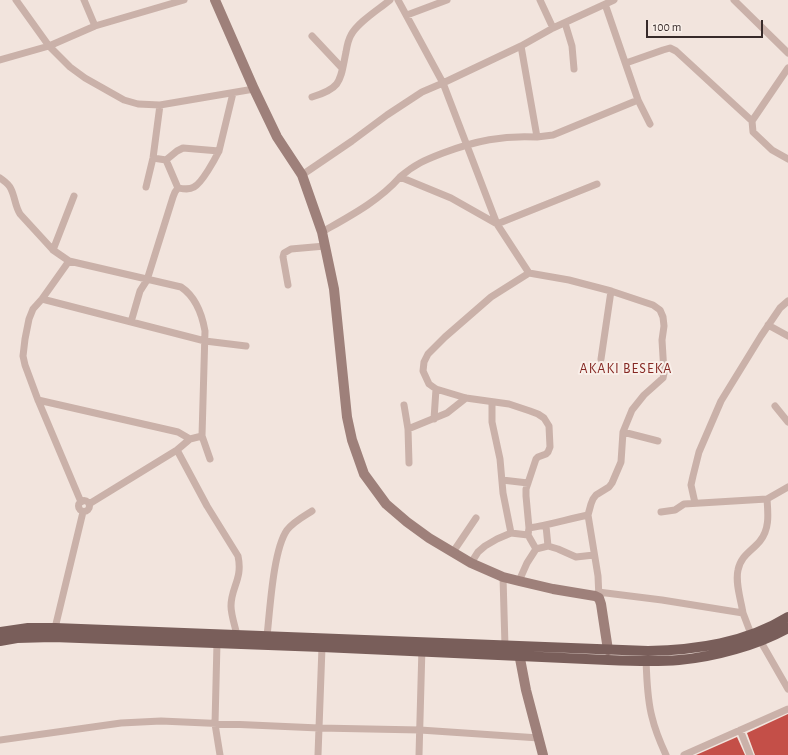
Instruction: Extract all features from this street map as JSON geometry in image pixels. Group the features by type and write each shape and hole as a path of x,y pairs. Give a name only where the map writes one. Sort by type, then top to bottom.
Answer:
{"main road":[{"path":"215,0 254,90 278,136 302,175 322,232 334,289 347,417 352,440 364,474 386,504 407,522 429,538 471,563 503,577 553,589 595,596 599,595 608,650"},
{"path":"0,641 17,638 53,637 322,647 505,646 519,651 678,650 724,642 751,634 788,617"},
{"path":"0,632 28,628 55,628 267,636 422,647 519,651 646,661 680,660 704,656 760,642 788,628"},
{"path":"519,651 543,755"}],"street":[{"path":"16,0 48,46 70,67 106,91 124,100 138,104 160,105 254,90"},
{"path":"84,0 95,26"},
{"path":"151,0 154,8"},
{"path":"0,60 48,46 95,26 184,0"},
{"path":"312,97 328,92 338,84 348,40 351,34 356,27 390,0"},
{"path":"398,0 443,83 497,224 529,273"},
{"path":"407,15 448,0"},
{"path":"540,0 553,28"},
{"path":"302,175 409,100 426,90 521,46 565,22 614,0"},
{"path":"734,0 788,54"},
{"path":"605,4 638,100 650,124"},
{"path":"565,22 572,46 574,68"},
{"path":"312,36 342,68"},
{"path":"521,46 537,137"},
{"path":"626,63 670,48 676,51 752,121"},
{"path":"788,68 752,121 753,132 772,150 788,159"},
{"path":"178,188 186,190 198,185 216,159 233,93"},
{"path":"322,232 367,205 418,162 467,144 504,137 537,137 553,135 638,100"},
{"path":"146,187 153,158 160,105"},
{"path":"153,158 166,160 183,148 219,151"},
{"path":"166,160 178,188"},
{"path":"400,177 451,198 497,224"},
{"path":"0,178 8,184 12,190 17,209 20,214 52,250 69,261 182,287 188,292 202,316 205,331 206,341 202,436 210,459"},
{"path":"497,224 597,184"},
{"path":"131,322 140,291 147,280 173,197 178,188"},
{"path":"52,250 74,196"},
{"path":"288,285 283,257 284,253 291,249 325,246"},
{"path":"69,261 33,309 29,319 23,356 38,400 81,502 79,508 83,512"},
{"path":"536,549 528,532 526,496 528,483 536,459 546,454 550,447 549,426 544,418 538,414 509,404 466,398 436,389 429,384 423,371 424,362 428,354 491,297 529,273 569,280 611,291 653,305 660,310 663,316 663,378 637,403 627,420 623,432 621,462 612,483 593,498 588,515 598,576 599,595 662,600 743,613"},
{"path":"601,359 611,291"},
{"path":"42,299 206,341 246,346"},
{"path":"694,503 691,486 699,452 721,401 780,308 788,301"},
{"path":"768,326 788,336"},
{"path":"434,419 436,389"},
{"path":"408,429 447,413 466,398"},
{"path":"38,400 178,432 190,440"},
{"path":"492,402 492,422 500,459 503,493 511,533"},
{"path":"404,405 408,429 409,463"},
{"path":"775,406 788,422"},
{"path":"623,432 658,441"},
{"path":"55,628 83,512 88,510 89,504 177,450 190,440 202,436"},
{"path":"177,450 207,506 238,556 240,566 231,606 237,635"},
{"path":"502,480 528,483"},
{"path":"661,512 675,510 684,504 767,499 788,487"},
{"path":"751,634 743,613 738,570 741,560 764,535 768,517 767,499"},
{"path":"81,502 84,501 89,504"},
{"path":"267,636 273,585 282,540 288,529 312,510"},
{"path":"471,563 478,552 485,546 511,533 528,532 557,521 588,515"},
{"path":"453,552 476,518"},
{"path":"546,526 548,546"},
{"path":"519,581 527,563 536,549 548,546 576,557 594,555"},
{"path":"503,577 505,646"},
{"path":"760,642 788,689"},
{"path":"217,643 215,724 220,755"},
{"path":"318,755 322,647"},
{"path":"419,755 422,647"},
{"path":"646,661 651,715 657,736 666,755"},
{"path":"684,755 788,709"},
{"path":"0,740 140,722 161,721 319,728 420,730 539,738"},
{"path":"740,730 750,755"}],"building":[{"path":"788,714 788,755 755,755 747,733"},
{"path":"737,737 745,755 696,755"}],"district":[{"name":"AKAKI BESEKA","path":"626,369"}]}
